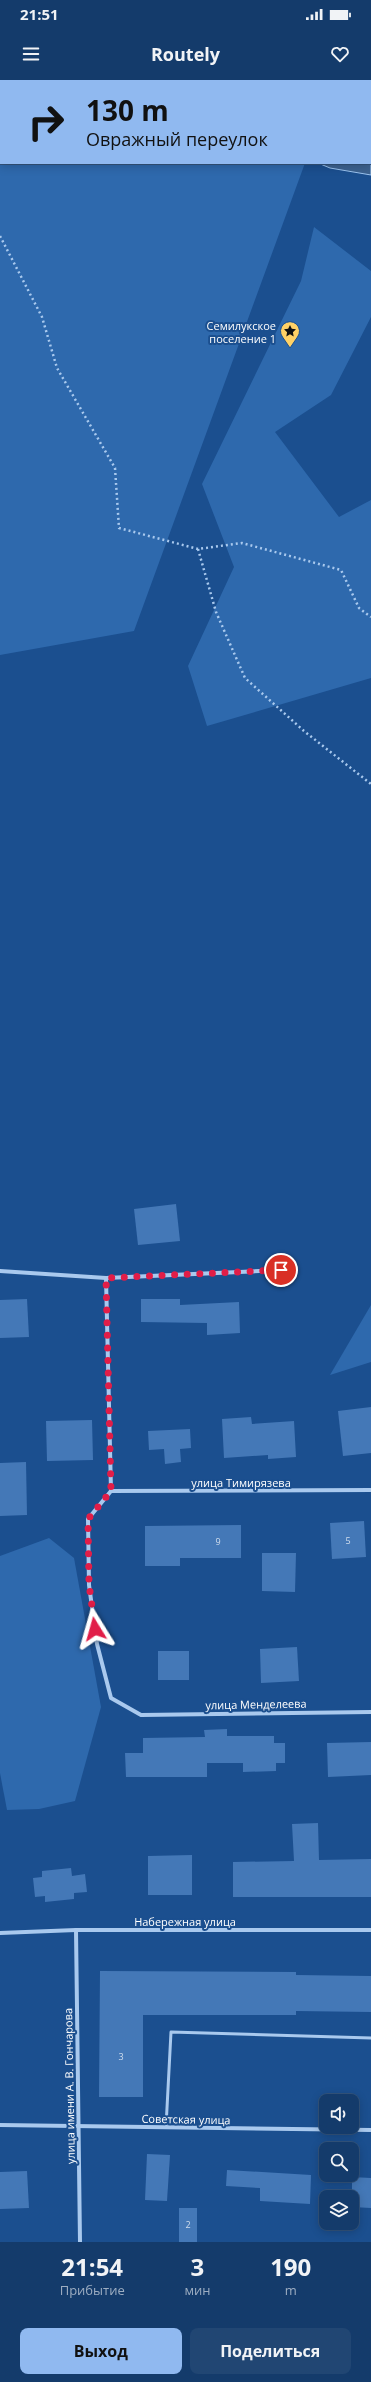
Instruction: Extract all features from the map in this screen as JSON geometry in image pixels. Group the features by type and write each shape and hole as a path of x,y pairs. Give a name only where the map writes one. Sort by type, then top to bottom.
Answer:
{"street":[{"path":"0,1271 106,1278 281,1270"},
{"path":"106,1278 111,1491"},
{"name":"улица Тимирязева","path":"111,1491 371,1490"},
{"name":"улица Менделеева","path":"111,1491 88,1519 89,1584 97,1644 111,1698 141,1715 371,1712"},
{"name":"Набережная улица","path":"0,1933 76,1930 371,1930"},
{"name":"улица имени А. В. Гончарова","path":"76,1930 80,2242"},
{"name":"Советская улица","path":"0,2125 371,2130"}],"lane":[{"path":"166,2127 171,2032 371,2038"}],"path":[{"path":"0,236 42,317 57,368 115,468 119,528 198,549 242,543 341,570 359,608 371,617"},
{"path":"198,549 216,612 245,678 304,731 371,784"}],"shaded area":[{"path":"0,164 305,164 134,631 0,655"},
{"path":"320,164 371,164 371,175 330,168"},
{"path":"314,227 371,271 371,317 331,395 275,432 339,517 371,500 371,678 207,726 188,666 234,567 202,484 301,281"},
{"path":"371,1305 371,1362 330,1375"},
{"path":"49,1538 74,1558 101,1707 75,1801 39,1809 7,1810 0,1773 0,1556"}],"building":[{"path":"176,1204 180,1241 138,1245 134,1209"},
{"path":"27,1299 29,1337 0,1338 0,1300"},
{"path":"141,1299 180,1299 180,1305 239,1302 240,1333 207,1335 207,1323 141,1322"},
{"path":"371,1407 371,1453 343,1456 338,1411"},
{"path":"251,1417 252,1424 294,1421 296,1457 268,1459 268,1455 224,1458 222,1419"},
{"path":"92,1420 93,1460 47,1461 46,1421"},
{"path":"190,1429 191,1448 180,1449 181,1462 165,1464 164,1449 149,1450 148,1431"},
{"path":"26,1462 27,1515 0,1516 0,1463"},
{"path":"364,1521 366,1557 332,1559 330,1523"},
{"path":"241,1525 241,1558 180,1558 180,1566 145,1566 145,1526"},
{"path":"262,1553 296,1553 295,1592 262,1591"},
{"path":"297,1647 299,1681 261,1683 260,1649"},
{"path":"158,1651 189,1651 189,1680 158,1680"},
{"path":"227,1729 227,1736 274,1736 274,1743 285,1743 285,1763 276,1763 276,1771 243,1772 243,1763 207,1763 207,1777 126,1777 125,1753 143,1753 143,1738 205,1737 204,1730"},
{"path":"371,1742 371,1775 328,1777 327,1743"},
{"path":"318,1823 319,1860 371,1859 371,1897 233,1897 233,1862 294,1861 292,1824"},
{"path":"192,1855 192,1895 148,1895 148,1856"},
{"path":"71,1868 72,1876 85,1874 87,1892 74,1893 74,1899 45,1902 45,1896 35,1897 33,1878 42,1877 42,1871"},
{"path":"100,1971 296,1972 296,1975 371,1976 371,2012 296,2011 296,2015 143,2015 143,2097 99,2097"},
{"path":"147,2154 170,2155 167,2201 145,2200"},
{"path":"227,2170 311,2175 310,2204 260,2201 260,2188 226,2186"},
{"path":"27,2171 29,2208 0,2209 0,2172"},
{"path":"359,2177 371,2178 371,2208 359,2207 359,2190 352,2190 352,2182 359,2182"},
{"path":"179,2208 197,2208 197,2242 179,2242"}],"place":[{"name":"Семилукское поселение 1","path":"290,348"}],"route":[{"path":"95,1629 89,1584 88,1519 111,1491 106,1278 281,1270"}]}
